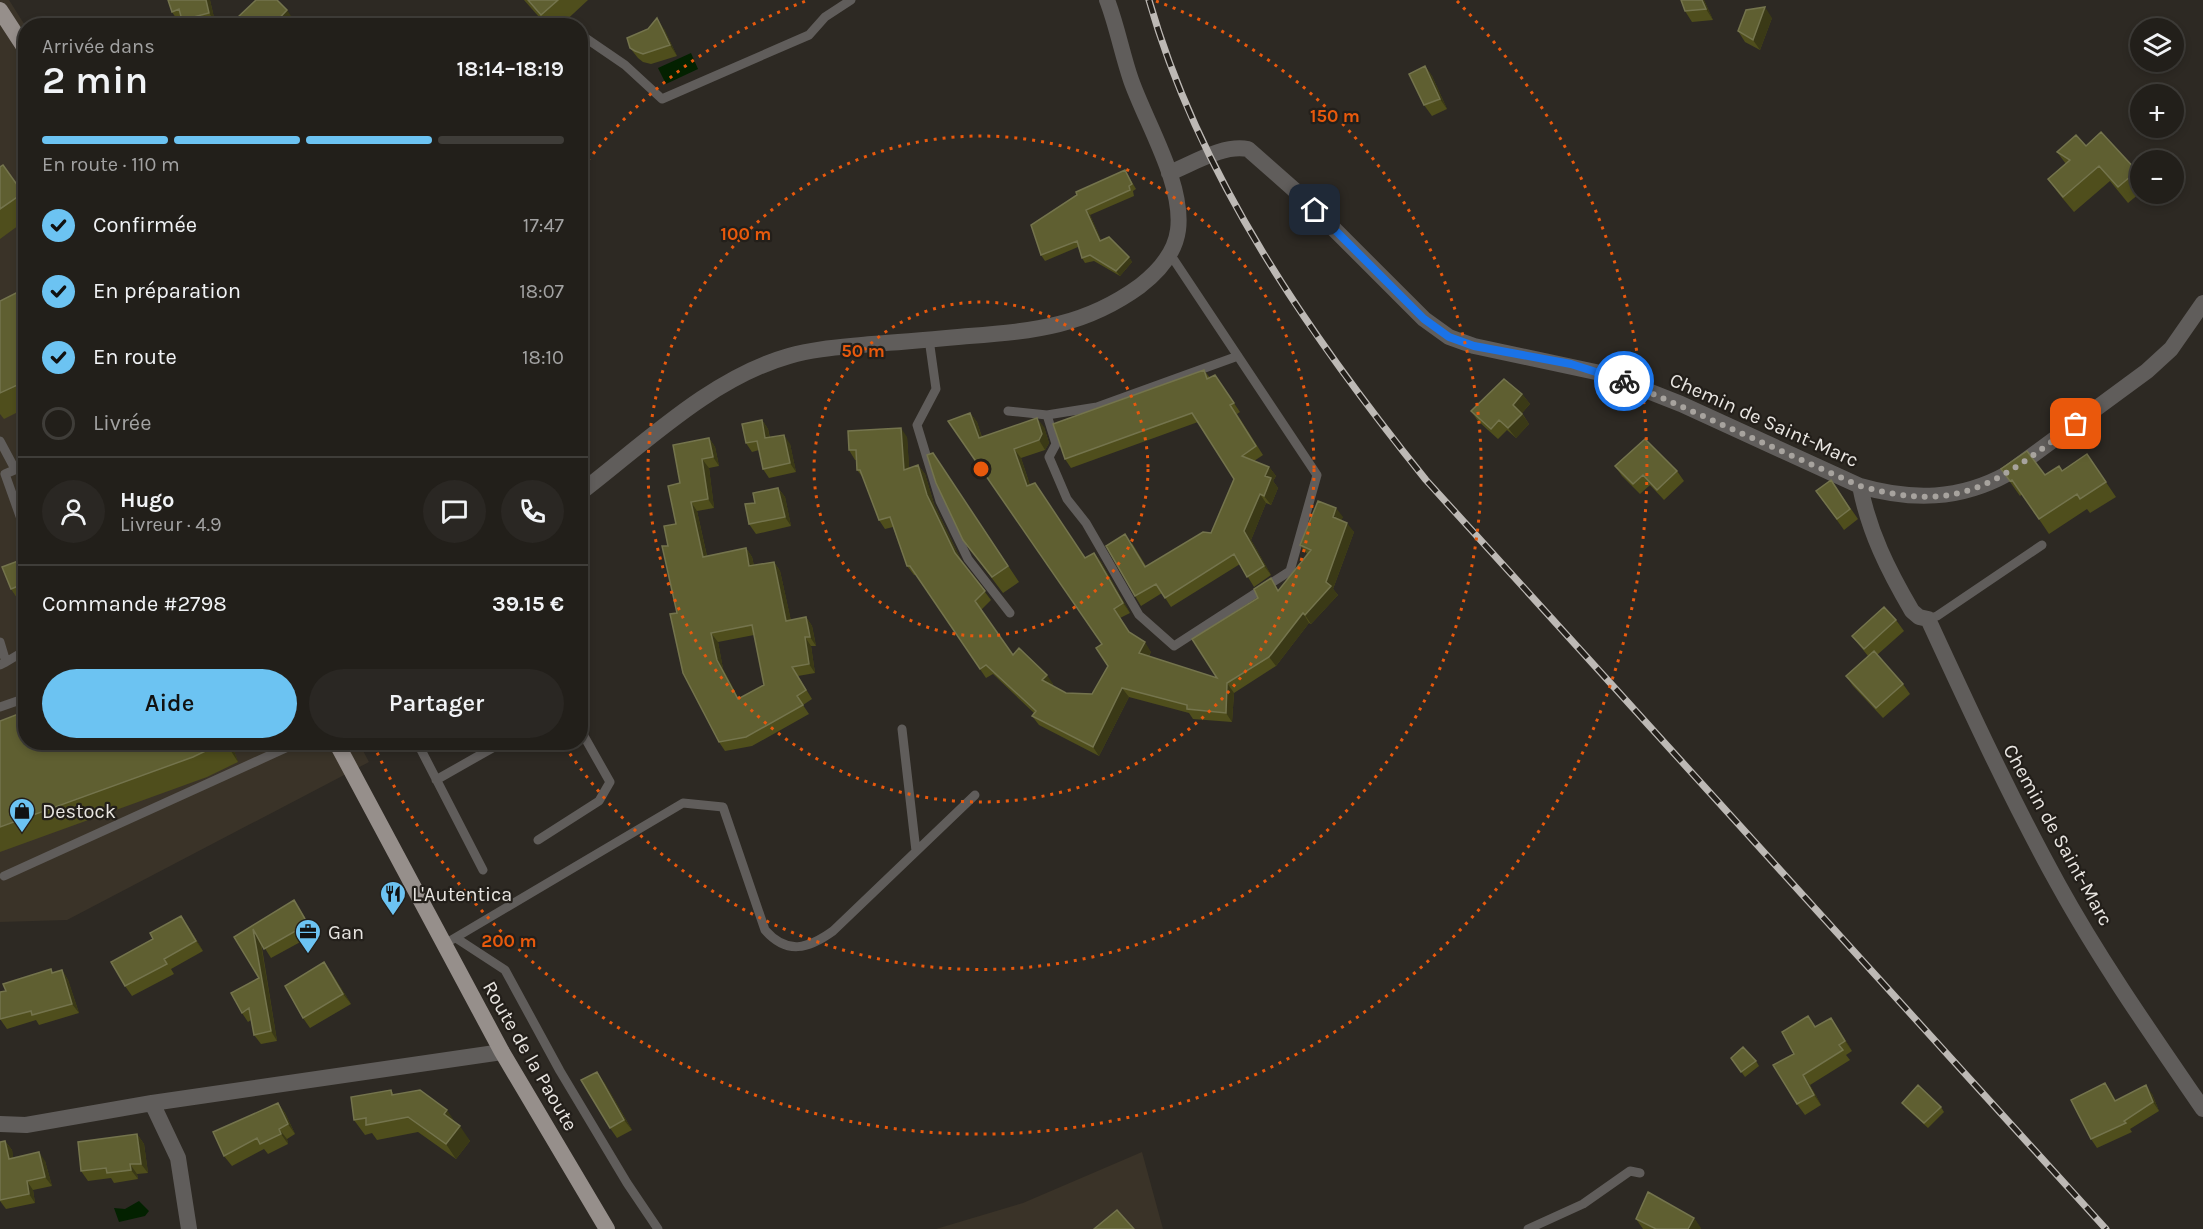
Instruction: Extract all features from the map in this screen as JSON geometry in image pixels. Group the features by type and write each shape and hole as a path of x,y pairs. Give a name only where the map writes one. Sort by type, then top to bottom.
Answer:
{"main road":[{"path":"0,10 18,38"},
{"name":"Route de la Paoute","path":"341,750 449,941 502,1052 608,1229"}],"street":[{"path":"588,487 717,388 751,370 789,356 828,347 1029,331 1074,321 1121,299 1151,278 1170,254 1178,230 1177,204 1169,173 1130,78 1107,0"},
{"name":"Chemin de Saint-Marc","path":"1169,173 1227,149 1238,147 1248,149 1299,194 1424,319 1449,337 1474,346 1571,364 1605,374 1681,404 1860,486 1867,520 1878,549 1912,611 1919,617 1928,619 1990,755 2059,886 2112,973 2203,1109"},
{"path":"1860,486 1886,493 1940,497 1993,482 2147,371 2171,350 2203,303"},
{"path":"0,1124 26,1125 152,1103 502,1052"},
{"path":"152,1103 178,1158 189,1229"}],"lane":[{"path":"588,40 625,65 662,99 809,35 825,17 851,0"},
{"path":"1047,416 1056,444 1049,457 1067,499 1086,523 1139,615 1174,646 1290,571 1317,475 1170,254"},
{"path":"929,339 936,389 917,425 940,501 968,559 1010,613"},
{"path":"1008,411 1047,416 1097,407 1238,356"},
{"path":"0,441 15,469"},
{"path":"18,468 5,474 18,510"},
{"path":"1928,619 1936,616 2042,545"},
{"path":"0,642 3,663 18,655"},
{"path":"0,707 18,701"},
{"path":"902,729 916,851"},
{"path":"537,840 599,801 610,782 588,743"},
{"path":"4,876 281,750"},
{"path":"421,750 483,870"},
{"path":"436,780 489,750"},
{"path":"449,941 683,803 723,807 765,930 776,942 793,947 815,944 833,931 975,795"},
{"path":"449,941 505,970 566,1081 627,1183 658,1229"},
{"path":"1528,1229 1583,1204 1630,1171 1640,1173"}],"shaded area":[{"path":"0,0 9,0 20,18 18,18 18,750 363,750 369,762 67,920 0,922"},
{"path":"691,53 698,69 666,84 658,68"},
{"path":"1142,1152 1163,1229 936,1229 1023,1203"},
{"path":"139,1201 149,1211 145,1216 119,1222 114,1208 125,1209"}],"building":[{"path":"168,0 206,0 209,13 181,18 179,9 172,12"},
{"path":"256,0 277,0 287,10 280,18 237,18"},
{"path":"528,0 558,0 541,15"},
{"path":"1681,0 1702,0 1706,9 1685,11"},
{"path":"1765,7 1753,40 1738,31 1746,10"},
{"path":"657,18 670,45 643,54 630,48 627,38 648,29"},
{"path":"1425,66 1440,99 1424,105 1409,74"},
{"path":"2101,132 2130,163 2130,177 2118,187 2099,166 2063,197 2048,179 2070,160 2057,152 2076,135 2086,146"},
{"path":"3,165 18,186 18,196 0,209 0,167"},
{"path":"1125,170 1132,184 1129,186 1130,190 1086,210 1100,241 1109,237 1129,257 1116,271 1090,255 1082,258 1077,241 1041,255 1031,225 1077,195 1076,192"},
{"path":"18,292 18,385 0,393 0,301"},
{"path":"1204,370 1207,379 1215,375 1234,403 1230,405 1256,446 1242,456 1269,467 1265,476 1271,478 1264,496 1260,494 1244,531 1264,566 1247,577 1234,554 1165,598 1156,584 1135,596 1106,546 1125,534 1145,567 1203,532 1211,533 1234,479 1192,413 1065,459 1053,424"},
{"path":"1504,379 1522,394 1513,405 1522,414 1508,428 1499,420 1491,429 1471,411"},
{"path":"970,413 979,438 1037,418 1042,434 1039,440 1014,449 1027,486 1035,483 1085,558 1094,553 1123,603 1114,609 1129,632 1145,642 1139,653 1217,678 1192,639 1258,598 1254,589 1271,578 1278,591 1311,550 1300,545 1318,501 1336,508 1333,517 1347,523 1326,582 1331,586 1305,615 1303,613 1269,657 1227,683 1226,713 1187,709 1187,705 1122,688 1093,747 1032,716 1036,711 986,665 980,669 910,566 907,566 890,517 879,520 860,470 857,470 856,450 849,450 848,431 901,428 904,470 918,465 927,495 955,553 985,591 975,601 1013,655 1019,648 1047,675 1042,680 1066,693 1092,694 1108,666 1096,648 1102,644 948,421"},
{"path":"762,420 765,438 784,435 790,463 763,469 757,441 746,443 742,424"},
{"path":"709,438 713,457 702,459 708,499 691,502 703,557 746,548 749,566 774,562 786,621 806,617 810,637 805,637 809,664 792,667 806,690 797,696 803,705 746,737 719,742 683,673 670,614 677,613 662,546 668,546 664,526 676,524 668,486 680,483 673,445","holes":["752,625 764,685 738,699 717,660 711,633"]},
{"path":"1645,439 1677,471 1657,490 1643,475 1633,484 1615,466"},
{"path":"2027,451 2045,475 2059,466 2062,471 2087,454 2106,482 2080,499 2077,494 2039,519 2012,480 2010,481 2001,469"},
{"path":"933,453 1008,566 992,577 963,540 936,483 927,455"},
{"path":"1831,480 1850,509 1837,519 1816,491"},
{"path":"778,488 785,517 749,524 745,504 755,503 753,493"},
{"path":"18,561 18,586 11,589 2,567"},
{"path":"1884,607 1896,620 1864,649 1852,636"},
{"path":"1874,651 1903,684 1876,708 1846,676"},
{"path":"18,714 18,750 207,750 0,827 0,721"},
{"path":"294,900 308,924 264,949 253,929 271,1031 254,1035 249,1008 242,1013 231,993 259,978 234,937"},
{"path":"181,916 196,941 164,959 167,964 125,986 111,962 153,939 150,933"},
{"path":"324,962 343,994 303,1018 285,986"},
{"path":"51,969 52,973 62,970 72,1004 32,1015 31,1011 0,1019 0,992 6,991 3,984"},
{"path":"1808,1016 1815,1027 1831,1018 1845,1041 1839,1045 1843,1050 1803,1075 1814,1095 1797,1104 1773,1065 1794,1054 1782,1032"},
{"path":"1743,1047 1756,1061 1741,1072 1731,1058"},
{"path":"597,1072 624,1120 610,1128 581,1080"},
{"path":"2105,1083 2115,1101 2146,1085 2153,1102 2124,1121 2126,1123 2091,1139 2071,1100"},
{"path":"1918,1085 1941,1107 1924,1123 1902,1103"},
{"path":"391,1090 392,1095 420,1090 447,1110 444,1114 460,1126 446,1144 408,1117 366,1125 366,1118 354,1120 351,1097"},
{"path":"278,1103 288,1124 279,1129 281,1134 260,1144 257,1138 224,1156 213,1132"},
{"path":"137,1134 141,1164 130,1164 131,1170 107,1173 106,1168 81,1171 78,1142"},
{"path":"5,1141 9,1159 39,1152 45,1177 27,1181 29,1194 0,1200 0,1142"},
{"path":"1648,1192 1694,1218 1688,1229 1656,1229 1636,1219"},
{"path":"1117,1210 1134,1229 1094,1229"}],"railway":[{"path":"1149,0 1171,66 1198,130 1229,193 1301,312 1383,426 1426,480 2106,1229"}],"way so far":[{"path":"1624,381 1681,404 1860,486 1886,493 1914,496 1940,497 1986,486 2007,474 2076,424"}],"place":[{"name":"Destock","path":"22,834"},
{"name":"L'Autentica","path":"393,917"},
{"name":"Gan","path":"308,955"}],"route":[{"path":"1315,210 1424,319 1449,337 1474,346 1571,364 1624,381"}]}
